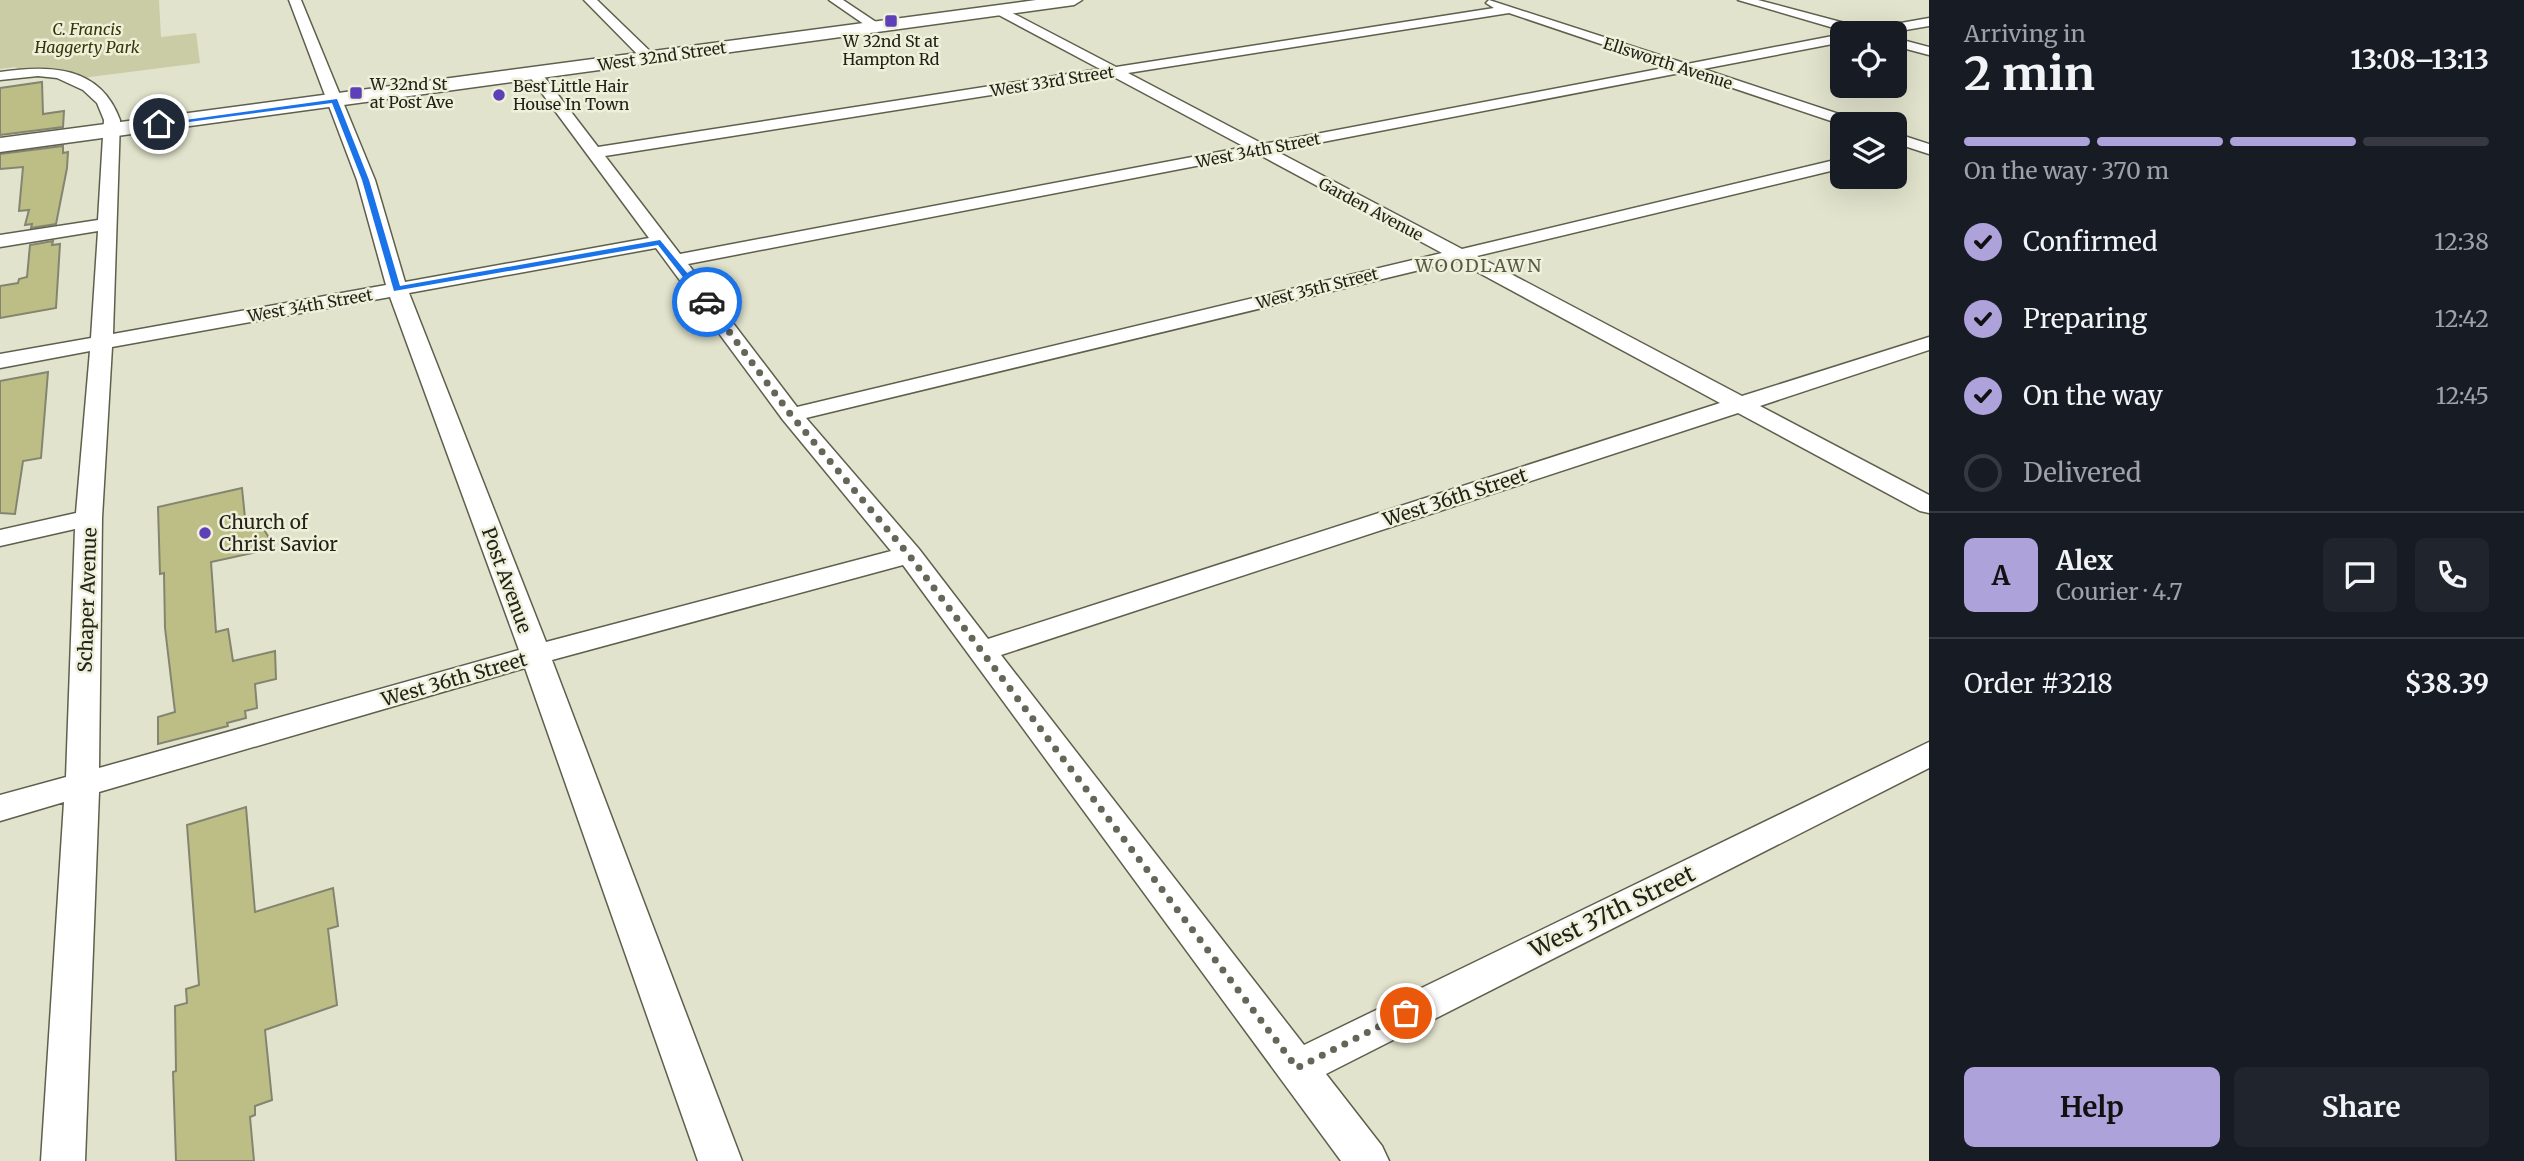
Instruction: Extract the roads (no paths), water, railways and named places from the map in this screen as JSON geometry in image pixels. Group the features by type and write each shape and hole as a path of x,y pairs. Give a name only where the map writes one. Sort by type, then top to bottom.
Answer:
{"street":[{"name":"Post Avenue","path":"295,0 366,180 397,289 535,655 720,1161"},
{"path":"590,0 649,58"},
{"path":"835,0 876,26"},
{"name":"West 32nd Street","path":"0,145 1074,0"},
{"name":"Ellsworth Avenue","path":"1482,0 1830,116"},
{"path":"1744,0 1830,23"},
{"name":"West 33rd Street","path":"594,153 1510,9"},
{"name":"Garden Avenue","path":"999,10 1929,505"},
{"path":"1907,26 1929,22"},
{"name":"West 34th Street","path":"0,361 397,289 666,251 1261,149 1830,40"},
{"path":"1907,45 1929,51"},
{"name":"Schaper Avenue","path":"0,76 53,72 92,89 110,110 101,343 89,518 82,785 63,1161"},
{"path":"534,74 791,415 909,555 1367,1161"},
{"path":"1907,142 1924,147"},
{"name":"West 35th Street","path":"791,415 1830,166"},
{"path":"0,241 106,224"},
{"name":"West 36th Street","path":"981,652 1929,343"},
{"path":"0,538 89,518"},
{"name":"West 36th Street","path":"0,808 535,655 909,555"},
{"name":"West 37th Street","path":"1297,1068 1929,754"}],"place":[{"name":"W 32nd St at Hampton Rd","path":"891,21"},
{"name":"W 32nd St at Post Ave","path":"356,93"},
{"name":"Best Little Hair House In Town","path":"499,95"},
{"name":"Church of Christ Savior","path":"205,533"}],"district":[{"name":"WOODLAWN","path":"1479,265"}],"park label":[{"name":"C. Francis Haggerty Park","path":"87,38"}]}
